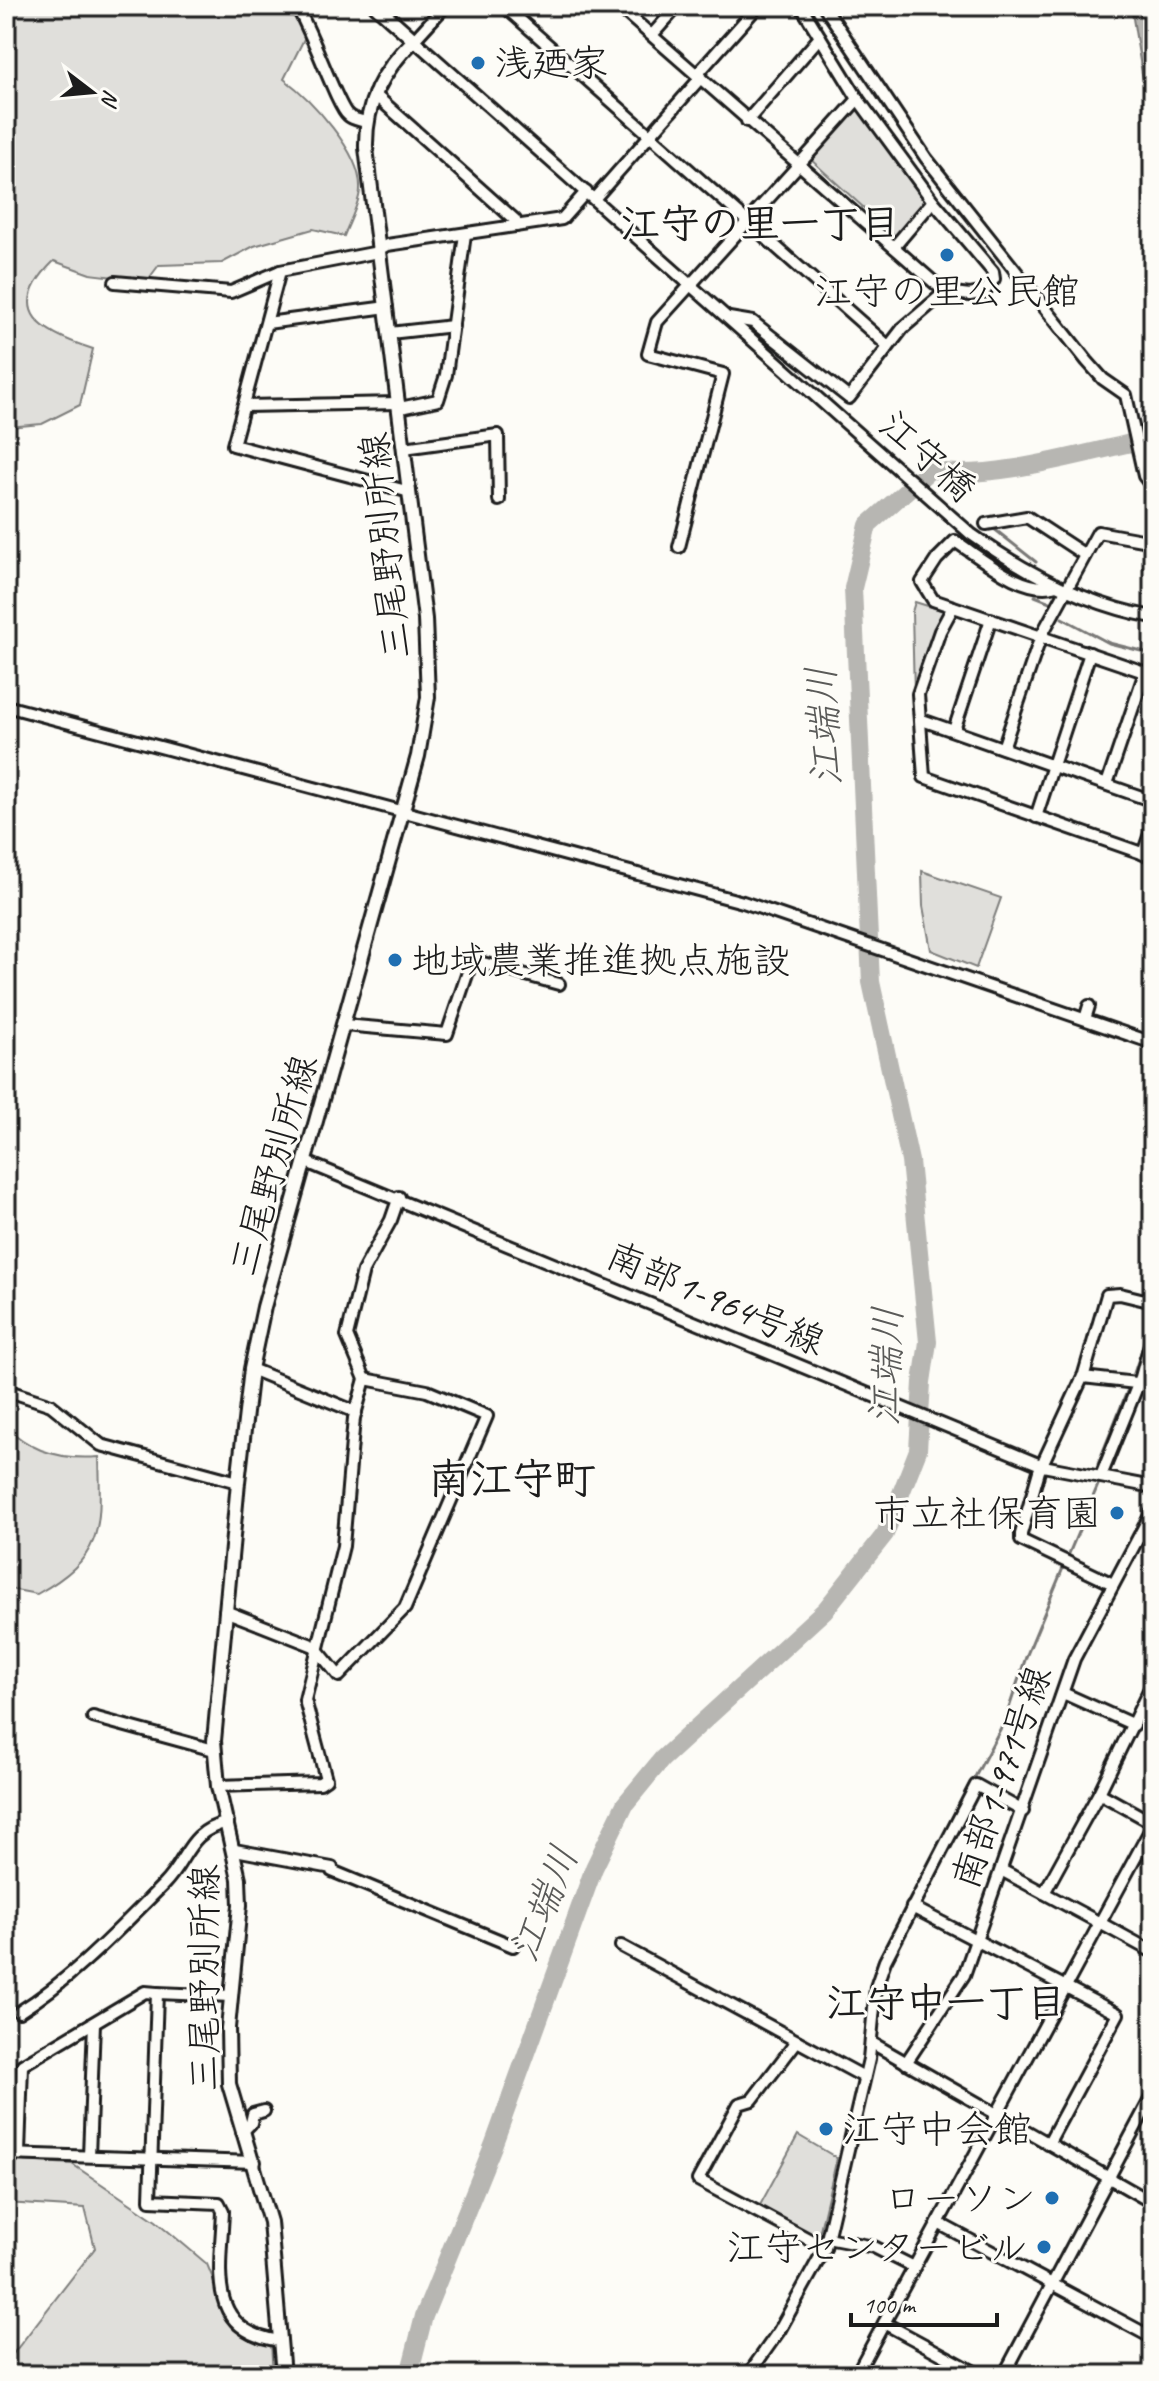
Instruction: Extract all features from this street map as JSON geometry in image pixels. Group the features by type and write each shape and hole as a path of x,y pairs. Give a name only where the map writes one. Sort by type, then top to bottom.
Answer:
{"main road":[{"path":"376,6 414,40"},
{"name":"三尾野別所線","path":"283,2375 272,2233 255,2162 233,2103 227,2050 240,1905 235,1850 218,1786 214,1750 225,1611 251,1369 264,1307 425,723 428,642 381,249 367,163 366,122 374,94 393,60 414,40"}],"street":[{"path":"296,6 313,35 342,108 353,118 366,122"},
{"path":"414,40 444,6"},
{"path":"504,6 888,346"},
{"path":"618,6 945,292 970,295 984,292 994,279 993,272 933,201 858,99 801,6"},
{"path":"652,35 678,6"},
{"path":"115,282 231,292 280,271 381,249 562,219 650,135 758,6"},
{"path":"824,6 945,185 1087,361 1103,379 1126,395 1144,476 1153,488"},
{"path":"747,121 820,37"},
{"name":"江守橋","path":"414,40 971,534 1010,561 1061,588"},
{"path":"374,94 515,220 516,226"},
{"path":"679,547 723,374 648,354 657,322 858,99"},
{"path":"894,247 933,201"},
{"path":"244,406 400,405 438,400 453,326 465,234"},
{"path":"280,271 233,445 410,492"},
{"path":"727,318 753,322 849,398 888,346 945,292"},
{"path":"267,323 387,307"},
{"path":"390,333 453,326"},
{"path":"404,448 498,435 499,500"},
{"path":"986,524 1027,517 1085,555"},
{"path":"1003,748 1041,636 1061,588 1098,532 1153,542"},
{"path":"1107,784 1149,674 933,600 922,582 937,559 955,541 1026,584 1045,589 1061,588 1153,617"},
{"path":"953,607 940,631 918,694 924,777 1148,856 1153,825"},
{"path":"954,730 991,619"},
{"path":"1036,817 1090,653"},
{"path":"6,706 728,898 842,934 1153,1043"},
{"path":"922,720 1153,801"},
{"path":"344,1025 447,1034 472,960 559,984"},
{"path":"1085,1019 1089,1006"},
{"name":"南部1-964号線","path":"306,1162 399,1197 1043,1466 1153,1487"},
{"path":"218,1786 320,1783 326,1779 305,1700 343,1546 356,1412 365,1379 347,1336 363,1271 399,1197"},
{"path":"1113,1584 1021,1540 1043,1466 1083,1377 1107,1295 1120,1294 1153,1302"},
{"path":"1101,1476 1153,1333"},
{"path":"251,1369 356,1412"},
{"path":"1083,1377 1153,1381"},
{"path":"225,1611 317,1649 339,1676 405,1608 487,1416 427,1391 365,1379"},
{"path":"6,1390 51,1405 101,1445 238,1482"},
{"name":"南部1-971号線","path":"906,2063 964,1975 1074,1659 1153,1510"},
{"path":"1044,1893 1099,1793 1153,1682"},
{"path":"1063,1693 1134,1725"},
{"path":"93,1717 214,1750"},
{"path":"748,2375 786,2320 826,2243 872,2043 876,1987 912,1907 976,1785 1023,1811"},
{"path":"856,2375 1153,1824 1099,1793"},
{"path":"19,2012 89,1957 166,1882 200,1832 228,1822"},
{"path":"235,1850 332,1868 332,1871 513,1946"},
{"path":"1001,1870 1153,1952"},
{"path":"912,1907 1118,2014 1048,2144"},
{"path":"621,1946 864,2077"},
{"path":"19,2153 22,2065 145,1992 231,1996"},
{"path":"157,1993 150,2200 219,2203 223,2211 223,2302 231,2320 243,2329 281,2341"},
{"path":"89,2156 94,2023"},
{"path":"797,2041 752,2100 739,2104 698,2180 826,2243 874,2247 914,2267"},
{"path":"872,2043 1153,2203"},
{"path":"1004,2375 1153,2094"},
{"path":"233,2103 261,2111 242,2132"},
{"path":"6,2154 255,2162"},
{"path":"938,2223 1153,2338"},
{"path":"884,2323 980,2375"}],"shaded area":[{"path":"6,6 290,7 306,35 284,79 307,99 344,143 353,159 360,194 344,236 313,229 254,246 222,263 159,265 147,281 90,274 54,261 31,294 30,307 45,328 93,349 80,405 42,424 8,427 6,436"},
{"path":"1131,6 1153,6 1153,141"},
{"path":"855,107 860,108 928,199 896,237 810,159"},
{"path":"915,602 947,612 914,693 912,612"},
{"path":"922,871 1001,898 976,968 931,950 923,906"},
{"path":"6,1426 26,1443 48,1453 99,1457 100,1503 94,1538 76,1567 37,1594 10,1589 6,1603"},
{"path":"798,2135 837,2158 819,2234 814,2237 759,2207"},
{"path":"6,2160 72,2164 156,2221 207,2264 234,2330 271,2343 273,2375 6,2375 6,2363 95,2248 85,2208 6,2203"}],"waterway":[{"name":"江端川","path":"409,2375 424,2316 493,2146 594,1868 625,1804 662,1759 825,1610 885,1534 918,1450 928,1342 910,1161 871,982 853,588 868,525 931,469 952,473 1009,469 1153,438"},
{"path":"993,528 1036,562"},
{"path":"1035,596 1050,602"},
{"path":"1062,618 1109,643 1153,654"},
{"path":"1132,1379 1148,1332 1150,1306"},
{"path":"1098,1464 1128,1389"},
{"path":"1068,1556 1098,1485"},
{"path":"869,2007 878,1961 1005,1720 1026,1657 1063,1568"},
{"path":"862,2066 865,2054"},
{"path":"822,2233 858,2082"},
{"path":"744,2370 775,2328"}],"place":[{"name":"浅廼家","path":"478,63"},
{"name":"江守の里公民館","path":"947,255"},
{"name":"地域農業推進拠点施設","path":"395,960"},
{"name":"市立社保育園","path":"1117,1513"},
{"name":"江守中会館","path":"826,2129"},
{"name":"ローソン","path":"1052,2198"},
{"name":"江守センタービル","path":"1044,2247"}],"district":[{"name":"江守の里一丁目","path":"760,223"},
{"name":"南江守町","path":"512,1478"},
{"name":"江守中一丁目","path":"946,2002"}]}
